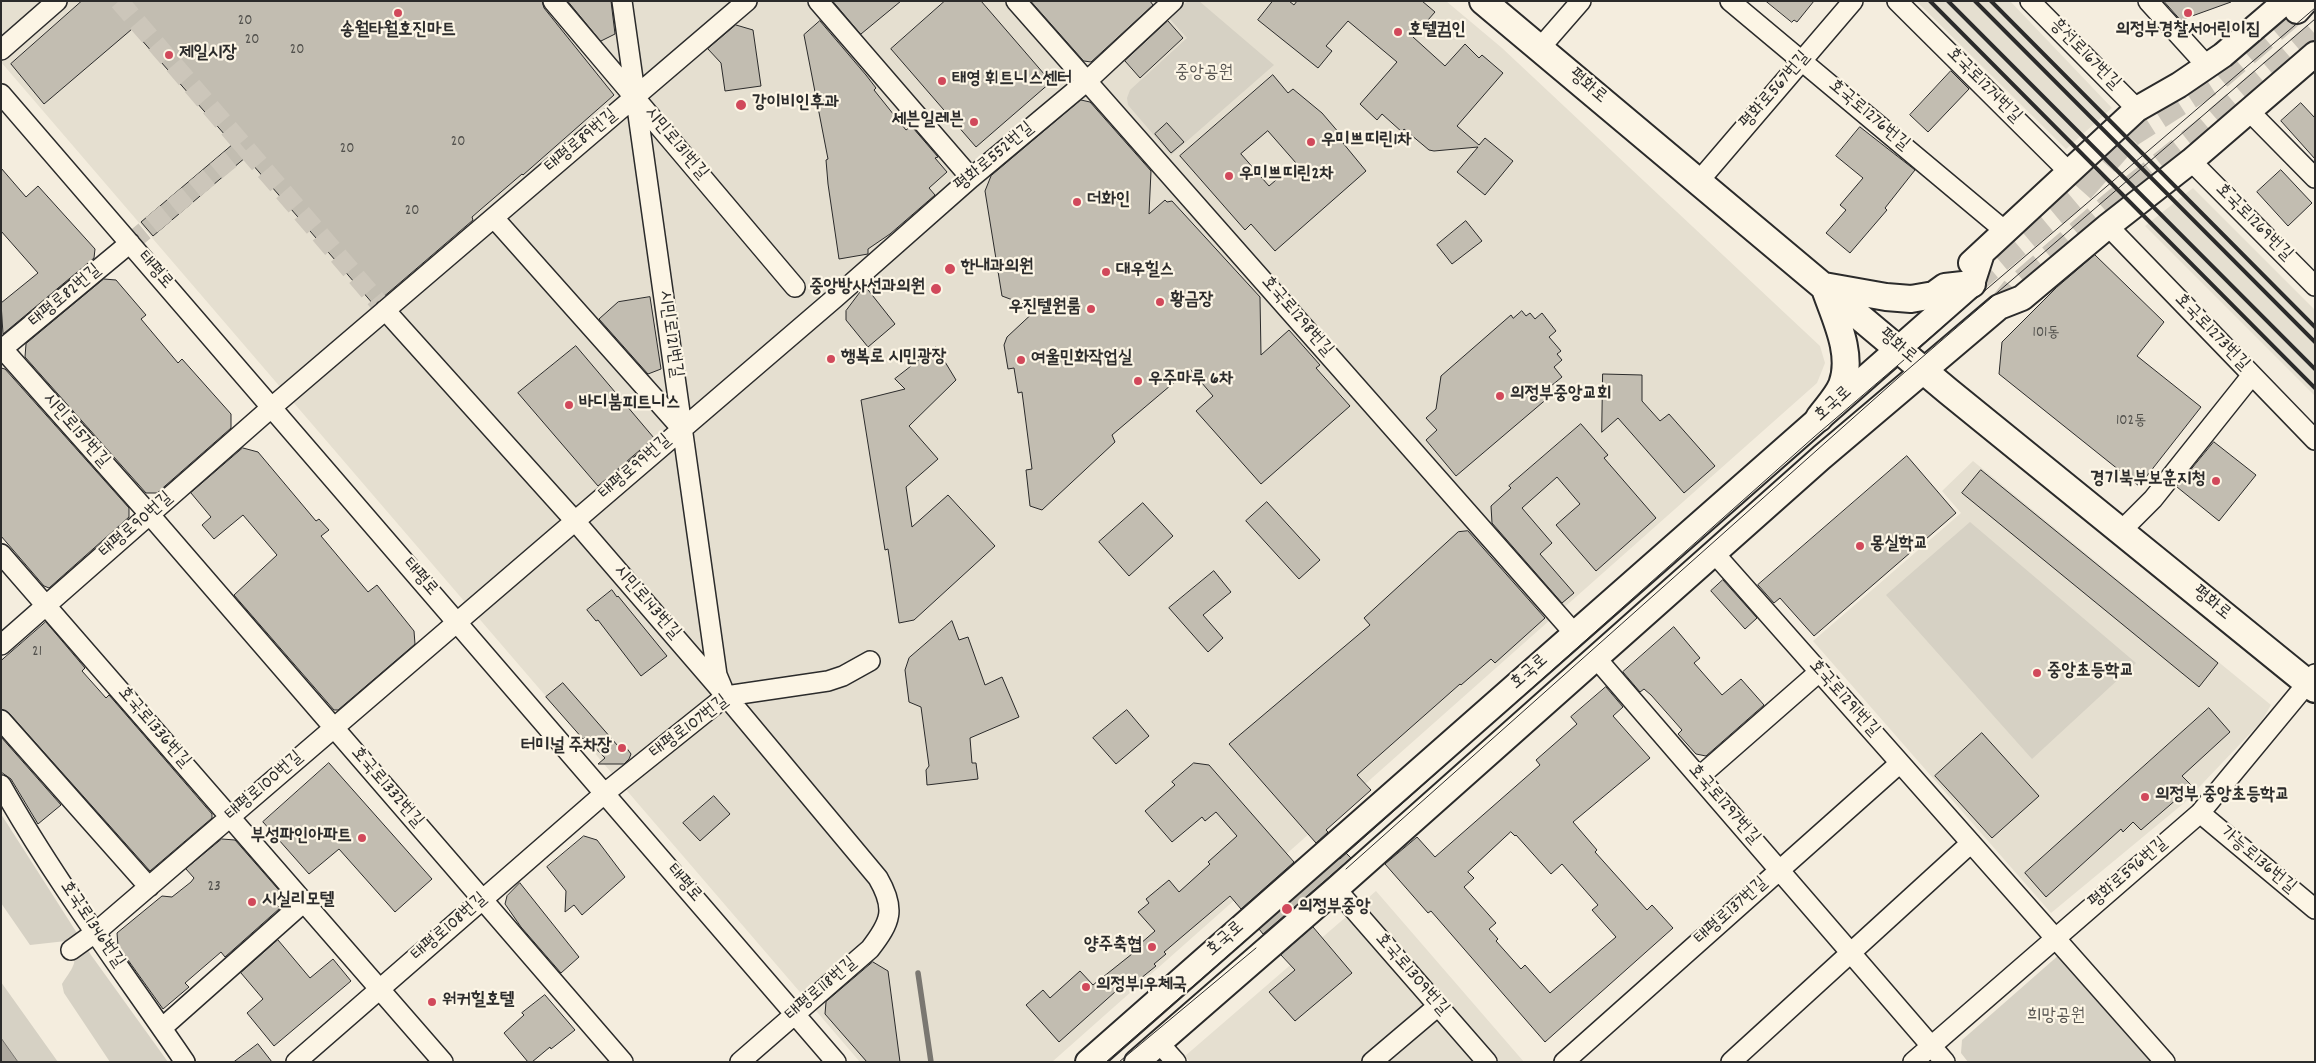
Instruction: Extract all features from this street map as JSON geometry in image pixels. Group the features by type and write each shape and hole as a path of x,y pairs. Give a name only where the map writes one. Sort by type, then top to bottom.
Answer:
{"main road":[{"name":"평화로","path":"1484,1 1924,370 2121,531 2312,682"},
{"path":"1820,418 1838,392 1845,367 1843,340 1824,286 1902,299 1934,295 1945,287 1972,284"}],"street":[{"path":"1,50 57,1"},
{"name":"시민로131번길","path":"553,1 795,287"},
{"name":"시민로121번길","path":"622,1 717,675 726,696"},
{"path":"818,1 971,178"},
{"name":"호국로1298번길","path":"1016,1 1574,634"},
{"name":"평화로552번길","path":"816,314 971,178 1087,81 1173,1"},
{"path":"1540,48 1581,1"},
{"name":"호국로1276번길","path":"1730,1 2005,231"},
{"name":"평화로567번길","path":"1699,181 1853,1"},
{"name":"호국로1274번길","path":"1897,1 2069,172"},
{"name":"흥선로167번길","path":"2030,1 2137,109"},
{"path":"2148,1 2206,66"},
{"path":"1945,287 2137,109 2206,66 2296,4"},
{"name":"태평로89번길","path":"272,407 743,5"},
{"name":"호국로","path":"1137,1062 1336,889 1822,457 1999,307 2022,298 2108,226 2191,161 2315,54"},
{"name":"태평로","path":"1,94 836,1062"},
{"path":"2250,112 2315,178"},
{"name":"호국로1269번길","path":"2191,161 2315,286"},
{"path":"494,218 682,429"},
{"name":"호국로1273번길","path":"2108,226 2315,440"},
{"name":"태평로82번길","path":"2,348 130,244"},
{"path":"1972,284 1982,253"},
{"name":"호국로","path":"1088,1062 1972,284"},
{"name":"시민로143번길","path":"385,310 575,521 726,696 878,878 886,891 890,907"},
{"name":"태평로99번길","path":"457,622 816,314"},
{"name":"시민로157번길","path":"2,348 150,515"},
{"path":"2121,531 2152,499 2252,374"},
{"name":"태평로90번길","path":"1,645 272,407"},
{"name":"호국로1332번길","path":"150,515 623,1062"},
{"name":"호국로1336번길","path":"1,554 443,1062"},
{"name":"호국로1291번길","path":"1715,554 2165,1062"},
{"name":"태평로100번길","path":"70,950 96,932 457,622"},
{"name":"호국로1297번길","path":"1596,658 1945,1062"},
{"name":"태평로107번길","path":"605,794 726,696 828,681 843,676 870,661"},
{"path":"1699,777 1819,672"},
{"name":"평화로596번길","path":"1913,1062 2200,814 2312,682"},
{"path":"1,720 149,887"},
{"name":"태평로137번길","path":"1564,1062 1900,763"},
{"name":"호국로1346번길","path":"1,785 17,814 185,1062"},
{"name":"태평로108번길","path":"296,1062 605,794"},
{"name":"가능로136번길","path":"2200,814 2315,909"},
{"path":"1731,1062 1971,843"},
{"name":"호국로1309번길","path":"1336,889 1487,1062"},
{"path":"162,1028 304,902"},
{"name":"태평로118번길","path":"740,1062 870,949 885,929 890,907"},
{"path":"1372,1062 1438,1006"},
{"path":"1159,1043 1176,1062"}],"shaded area":[{"path":"1,1 1446,1 1502,48 1820,346 1825,363 1817,383 1052,1062 860,1062 1,62"},
{"path":"1916,1 2010,1 2112,108 2066,149"},
{"path":"2193,188 2315,310 2315,396 2145,226"},
{"name":"중앙초등학교","path":"1973,461 2271,705 2261,722 2184,803 2051,913 1813,641 1961,513 1942,491"},
{"path":"1376,891 1524,1062 1190,1062 1185,1056"},
{"path":"1,1038 18,1062 1,1062"}],"green space":[{"name":"중앙공원","path":"1188,1 1199,1 1274,65 1171,155 1128,105 1127,98 1130,90 1187,38 1169,18"},
{"path":"1970,522 2136,663 2032,759 1886,595"},
{"path":"1,814 91,955 168,1062 110,1062 64,993 62,984 74,963 71,948 66,941 30,945 1,903"},
{"name":"희망공원","path":"2060,954 2155,1062 1968,1062 1961,1053 1962,1040"},
{"path":"1,982 58,1062 1,1062"}],"building":[{"path":"82,1 542,1 544,8 614,95 472,217 473,220 374,305 246,157 153,236 141,222 233,144 132,29 44,104 11,64"},
{"path":"568,1 611,1 615,34 601,41"},
{"path":"833,1 901,1 861,34"},
{"path":"945,1 981,1 1051,82 976,147 891,49"},
{"path":"1031,1 1150,1 1153,5 1091,62 1084,61"},
{"path":"1273,1 1289,1 1294,5 1297,1 1422,1 1435,12 1413,37 1445,66 1465,44 1479,58 1482,55 1503,73 1457,126 1479,145 1485,138 1513,161 1485,195 1457,172 1478,147 1429,150 1404,129 1402,132 1382,114 1377,120 1360,104 1397,62 1348,21 1326,46 1332,51 1318,68 1258,20"},
{"path":"1766,1 1814,1 1797,22 1794,20 1792,22"},
{"name":"의정부경찰서어린이집","path":"2164,1 2231,1 2231,2 2181,20"},
{"path":"820,21 866,75 876,88 874,90 906,130 910,127 913,128 938,157 935,158 947,172 929,188 935,195 890,234 868,249 868,254 839,259 828,184 826,160 828,159 804,35"},
{"path":"1168,21 1183,38 1140,78 1125,61"},
{"path":"736,25 753,30 761,86 725,91 721,63 708,49"},
{"path":"1951,71 1969,89 1928,132 1910,115"},
{"path":"1273,75 1288,93 1293,89 1322,113 1346,141 1343,143 1366,171 1275,251 1251,224 1245,230 1180,156","holes":["1268,131 1296,163 1269,186 1241,154"]},
{"path":"1081,100 1090,102 1151,171 1149,214 1165,200 1167,202 1172,201 1260,297 1261,355 1289,330 1320,365 1316,368 1350,406 1261,484 1196,411 1213,396 1190,369 1112,435 1115,442 1042,510 1030,506 1026,470 1032,469 1022,392 1018,393 1014,368 1008,369 1004,345 1007,337 1037,309 1002,296 985,191 991,176"},
{"path":"2301,103 2315,118 2315,159 2281,121"},
{"path":"1167,123 1184,142 1171,153 1155,134"},
{"path":"1860,127 1915,170 1885,208 1887,210 1850,253 1826,233 1846,210 1840,205 1863,178 1836,156"},
{"path":"1,168 26,197 38,186 95,249 94,258 3,334 1,303 38,273 1,231"},
{"path":"2281,170 2312,203 2288,226 2257,192"},
{"path":"1466,221 1482,241 1452,264 1437,245"},
{"path":"2095,255 2164,322 2137,356 2201,407 2139,486 1999,374 2002,342 2056,288"},
{"path":"104,279 116,280 146,315 141,319 178,363 182,359 231,414 231,428 157,493 146,493 25,357 26,344"},
{"path":"865,286 895,324 868,347 846,320 846,311"},
{"path":"650,297 661,369 648,374 599,319 618,302"},
{"name":"의정부중앙교회","path":"1522,311 1526,316 1530,313 1535,319 1542,313 1556,331 1549,337 1561,351 1557,354 1562,360 1554,367 1562,377 1551,386 1549,397 1456,476 1426,440 1437,430 1426,418 1436,409 1441,376 1511,315 1513,318"},
{"path":"576,346 654,438 598,486 518,393"},
{"path":"936,347 956,380 909,426 938,459 906,487 912,527 948,495 995,546 914,620 899,623 888,549 885,550 861,400 905,389 895,379"},
{"path":"1,368 5,369 129,508 129,517 49,588 44,586 1,536"},
{"path":"1603,374 1642,375 1642,401 1660,421 1669,414 1715,466 1684,493 1618,418 1602,432"},
{"path":"1581,424 1608,455 1604,458 1656,518 1596,571 1556,525 1580,504 1557,477 1522,508 1552,543 1540,554 1574,593 1562,603 1492,523 1491,506 1511,488 1509,486"},
{"name":"경기북부보훈지청","path":"2214,442 2256,475 2219,521 2177,487"},
{"path":"243,448 258,452 316,521 319,519 329,530 321,536 368,592 377,585 414,631 415,644 338,710 334,710 234,595 277,555 243,515 214,539 202,525 211,517 191,493"},
{"name":"몽실학교","path":"1907,456 1956,513 1814,636 1780,598 1774,603 1758,585"},
{"path":"1981,470 2218,663 2199,687 1962,493"},
{"path":"1267,502 1320,560 1299,579 1246,521"},
{"path":"1143,503 1173,536 1129,576 1099,542"},
{"path":"1468,531 1545,618 1495,663 1491,659 1460,684 1357,775 1371,790 1326,830 1328,832 1316,843 1229,744 1370,625 1364,618 1458,532"},
{"path":"1214,571 1231,592 1203,615 1223,638 1208,652 1169,608"},
{"path":"1723,580 1757,618 1745,629 1711,591"},
{"path":"612,590 667,656 641,676 598,620 596,621 587,610"},
{"path":"952,621 959,640 968,637 985,685 1002,677 1019,717 970,738 972,763 976,763 978,779 927,785 926,770 929,766 921,707 909,702 905,670 909,658"},
{"path":"46,622 85,668 82,671 106,698 109,695 212,814 212,818 150,871 9,713 1,709 1,661"},
{"path":"1674,627 1700,658 1694,663 1722,695 1741,679 1764,705 1706,756 1696,754 1678,734 1682,730 1651,695 1644,689 1640,692 1623,672"},
{"path":"563,683 618,746 623,743 631,754 624,764 598,764 605,758 585,737 583,739 546,697"},
{"path":"1606,687 1623,707 1613,716 1650,758 1573,822 1597,850 1595,852 1647,910 1652,905 1673,928 1545,1042 1431,911 1428,913 1385,864 1417,837 1435,857 1540,765 1536,760 1577,724 1571,717","holes":["1511,832 1551,874 1562,864 1598,905 1592,910 1616,937 1550,993 1525,965 1521,969 1496,941 1498,939 1489,929 1496,923 1464,887 1474,878 1468,872"]},
{"name":"의정부 중앙초등학교","path":"2209,708 2230,732 2182,776 2192,786 2141,830 2133,822 2123,832 2121,829 2046,897 2025,873"},
{"path":"1127,710 1149,736 1116,764 1093,738"},
{"path":"1982,733 2039,796 1992,838 1935,776"},
{"path":"1,737 61,805 38,824 11,779 1,772"},
{"name":"부성파인아파트","path":"329,763 432,879 395,912 339,849 309,874 263,822"},
{"path":"1194,763 1209,765 1294,862 1241,909 1230,896 1164,952 1166,954 1154,964 1156,966 1128,987 1125,983 1059,1042 1026,1005 1043,990 1050,998 1080,971 1093,985 1142,946 1140,944 1155,931 1138,912 1149,903 1146,899 1169,880 1179,892 1237,836 1216,812 1205,821 1202,817 1172,842 1145,811 1175,785 1172,782"},
{"path":"714,796 730,814 700,841 683,823"},
{"path":"584,836 597,840 625,877 582,915 574,905 565,912 566,891 547,867"},
{"path":"222,839 235,840 284,896 275,903 280,908 225,957 221,952 185,983 189,987 163,1009 118,946 117,933 162,896 172,897 191,882 194,878 186,869"},
{"path":"1346,853 1351,858 1263,934 1259,929"},
{"path":"520,883 579,957 561,973 521,927 505,904 507,896"},
{"path":"1313,927 1352,973 1295,1021 1269,992 1295,970 1281,955"},
{"path":"278,940 310,978 333,959 351,981 274,1046 247,1013 263,999 241,973"},
{"path":"873,962 888,971 900,1062 867,1062 825,1014 826,1002"},
{"path":"545,995 575,1030 532,1062 528,1062 504,1033 524,1015 522,1013"},
{"path":"258,1044 272,1062 234,1062"}],"waterway":[{"path":"918,973 931,1062"}],"tunnel":[{"path":"119,1 385,310"},
{"path":"1972,284 2078,195 2131,135 2218,79 2297,11"},
{"path":"1999,307 2014,288 2112,203 2202,131 2315,34"},
{"path":"130,243 244,148"}],"tram line":[{"path":"1340,859 1814,437 2315,8"},
{"path":"1346,869 1898,378 2315,19"},
{"path":"1106,1062 1247,939"},
{"path":"1119,1062 1256,948"}],"railway":[{"path":"1930,1 2315,388"},
{"path":"1948,1 2315,369"},
{"path":"1975,1 2315,342"},
{"path":"1991,1 2315,327"}],"place":[{"name":"송월타월호진마트","path":"398,13"},
{"name":"의정부경찰서어린이집","path":"2188,13"},
{"name":"호텔컴인","path":"1398,32"},
{"name":"제일시장","path":"169,55"},
{"name":"태영 휘트니스센터","path":"942,81"},
{"name":"강이비인후과","path":"741,105"},
{"name":"세븐일레븐","path":"974,122"},
{"name":"우미쁘띠린1차","path":"1311,142"},
{"name":"우미쁘띠린2차","path":"1229,176"},
{"name":"더화인","path":"1077,202"},
{"name":"한내과의원","path":"950,269"},
{"name":"대우힐스","path":"1106,272"},
{"name":"중앙방사선과의원","path":"936,289"},
{"name":"황금장","path":"1160,302"},
{"name":"우진텔원룸","path":"1091,309"},
{"name":"행복로 시민광장","path":"831,359"},
{"name":"여울민화작업실","path":"1021,360"},
{"name":"우주마루 6차","path":"1138,381"},
{"name":"의정부중앙교회","path":"1500,396"},
{"name":"바디붐피트니스","path":"569,405"},
{"name":"경기북부보훈지청","path":"2216,481"},
{"name":"몽실학교","path":"1860,546"},
{"name":"중앙초등학교","path":"2037,673"},
{"name":"터미널 주차장","path":"622,748"},
{"name":"의정부 중앙초등학교","path":"2145,797"},
{"name":"부성파인아파트","path":"362,838"},
{"name":"시실리모텔","path":"252,902"},
{"name":"의정부중앙","path":"1287,909"},
{"name":"양주축협","path":"1152,947"},
{"name":"의정부1우체국","path":"1086,987"},
{"name":"워커힐호텔","path":"432,1002"}]}
